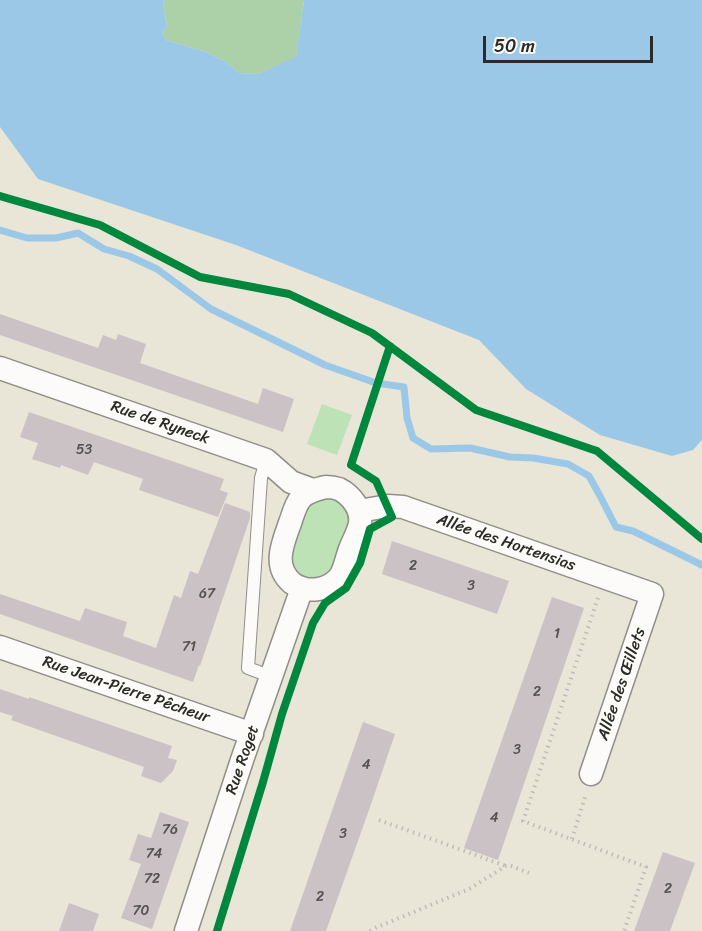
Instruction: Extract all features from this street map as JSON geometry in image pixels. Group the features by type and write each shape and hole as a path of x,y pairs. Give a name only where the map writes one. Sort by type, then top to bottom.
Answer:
{"street":[{"name":"Rue de Ryneck","path":"0,368 266,460 291,482 313,490"},
{"path":"326,487 339,489 353,500 359,511 360,522 341,574 334,582 324,588 313,590 292,583 284,574 280,563 280,552 297,504 303,496 313,490 326,487"},
{"name":"Allée des Hortensias","path":"359,511 388,506 403,507 652,594"},
{"name":"Rue Roget","path":"186,931 302,588"},
{"name":"Allée des Œillets","path":"591,774 652,594"},
{"name":"Rue Jean-Pierre Pêcheur","path":"0,646 252,734"}],"lane":[{"path":"266,460 261,478 248,668 272,677"}],"path":[{"path":"572,839 591,774"},
{"path":"379,820 529,873"},
{"path":"370,931 470,889 506,866"}],"green space":[{"path":"165,0 304,0 296,58 258,74 239,73 226,62 206,52 166,40 162,32 167,27 163,4"},
{"path":"322,404 352,415 337,455 307,444"},
{"path":"318,496 342,500 352,520 334,571 315,583 294,575 288,554 305,507"}],"water":[{"path":"0,0 165,0 163,4 167,27 162,32 166,40 206,52 226,62 239,73 258,74 296,57 304,0 702,0 702,440 693,450 672,456 600,435 526,389 479,340 236,245 38,179 0,127"}],"building":[{"path":"0,314 98,348 103,335 116,340 118,334 146,344 140,363 258,404 263,388 294,399 283,432 0,335"},
{"path":"29,412 224,479 220,490 228,493 218,517 139,490 143,479 94,462 88,475 61,465 60,468 32,459 38,443 20,437"},
{"path":"225,503 250,512 250,518 193,682 0,614 0,594 80,621 85,608 127,622 123,636 156,648 174,595 181,598 190,571 198,574"},
{"path":"392,541 509,581 497,614 382,574"},
{"path":"552,597 584,608 498,860 464,848"},
{"path":"0,689 172,746 168,758 177,760 173,771 161,783 141,776 144,767 11,720 13,716 0,712"},
{"path":"363,722 395,734 370,807 326,931 290,931"},
{"path":"160,812 189,822 152,929 121,918 141,864 129,860 138,834 151,838"},
{"path":"663,852 695,863 670,931 634,931"},
{"path":"69,903 99,914 93,931 59,931"}],"waterway":[{"path":"0,230 27,238 56,238 78,233 104,249 129,256 157,269 211,309 325,365 376,383 404,387 407,418 413,438 431,449 470,448 510,457 568,464 589,476 616,527 633,531 702,565"}],"cycle path":[{"path":"0,196 100,225 200,277 289,294 372,333 476,410 597,451 702,539"},
{"path":"217,931 282,714 313,623 325,603 346,588 360,563 370,529 392,517 376,481 351,465 390,346"}]}
